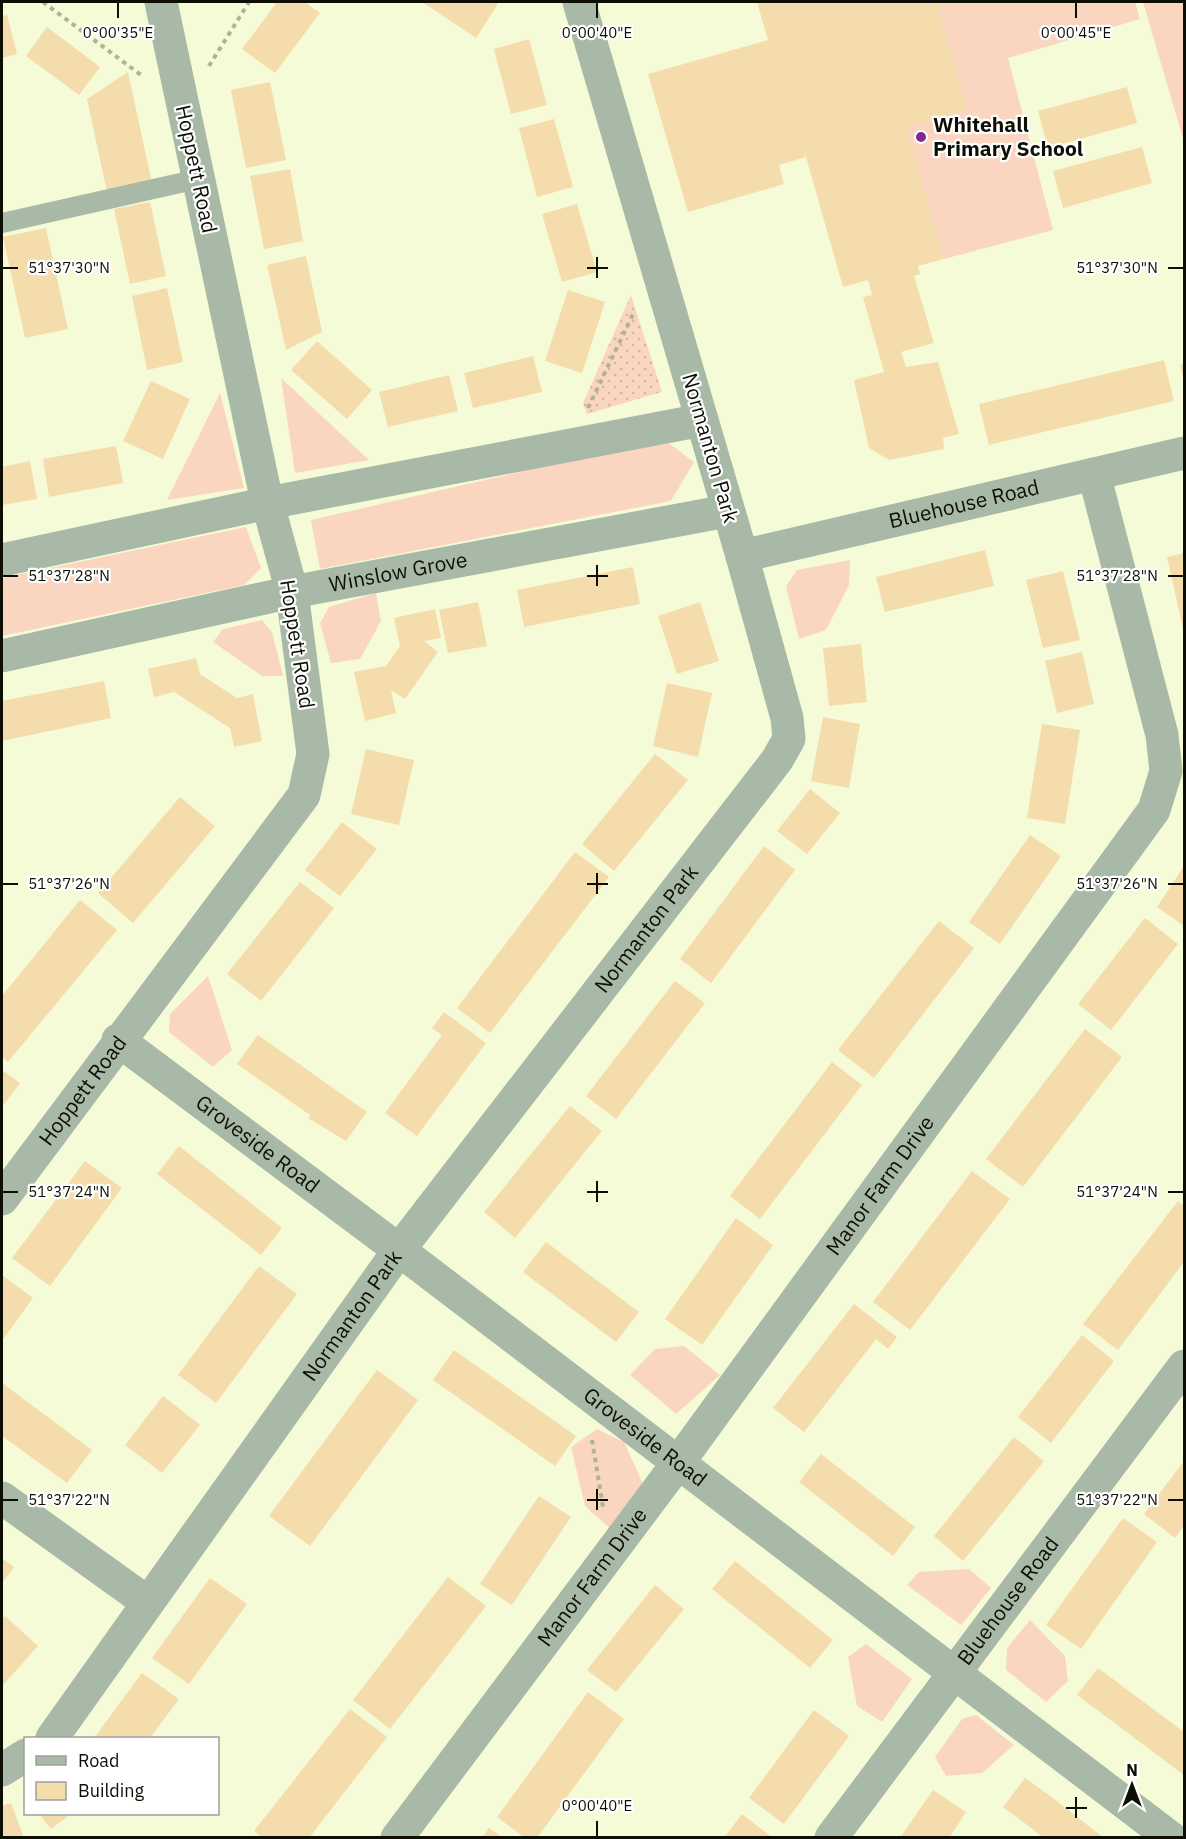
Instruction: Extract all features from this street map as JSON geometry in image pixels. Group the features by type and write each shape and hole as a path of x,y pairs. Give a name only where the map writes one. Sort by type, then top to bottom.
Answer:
{"street":[{"name":"Hoppett Road","path":"2,1199 118,1040 304,795 313,754 292,592 268,503 161,2"},
{"name":"Normanton Park","path":"53,1737 399,1250 762,779 789,739 787,718 742,556 727,512 579,2"},
{"path":"2,560 268,503 702,420"},
{"name":"Bluehouse Road","path":"742,556 1185,453"},
{"name":"Manor Farm Drive","path":"397,1838 678,1463 1154,810 1166,771 1162,735 1094,474"},
{"name":"Winslow Grove","path":"2,656 292,592 727,512"},
{"name":"Groveside Road","path":"118,1040 956,1672 1171,1838"},
{"name":"Bluehouse Road","path":"831,1838 1185,1366"},
{"path":"2,1498 147,1602"},
{"path":"2,1770 24,1756"}],"lane":[{"path":"2,223 198,179"}],"path":[{"path":"570,446 656,265"},
{"path":"584,1392 610,1552"}],"shaded area":[{"path":"943,2 1135,2 1140,19 1008,58 1053,230 944,259 906,127 967,109 938,9"},
{"path":"1143,2 1184,2 1184,142"},
{"path":"631,295 662,392 587,414 583,403"},
{"path":"281,378 369,460 295,473"},
{"path":"220,393 244,488 167,500"},
{"path":"663,439 694,462 671,501 320,569 311,520"},
{"path":"246,527 261,568 244,585 2,636 2,578"},
{"path":"850,560 849,585 826,630 799,639 786,586 797,570"},
{"path":"376,593 381,621 360,659 331,663 320,623 329,607"},
{"path":"262,620 272,632 283,676 262,676 213,642 223,629"},
{"path":"208,976 232,1050 213,1067 169,1032 170,1014"},
{"path":"684,1346 720,1375 676,1414 630,1375 655,1349"},
{"path":"597,1429 624,1442 644,1486 613,1531 585,1506 571,1447"},
{"path":"969,1569 991,1588 961,1625 907,1585 919,1572"},
{"path":"1030,1620 1065,1656 1068,1681 1046,1702 1006,1670 1007,1648"},
{"path":"866,1644 912,1679 882,1722 857,1706 848,1657"},
{"path":"976,1715 1014,1745 982,1773 946,1776 935,1757 962,1719"}],"building":[{"path":"277,2 305,2 320,13 275,73 242,49"},
{"path":"422,2 494,2 498,4 476,38"},
{"path":"757,2 943,2 938,9 967,109 906,127 944,259 918,266 920,274 914,276 934,343 901,352 906,367 938,362 959,434 943,438 944,449 889,460 869,448 854,380 884,372 863,297 872,295 868,280 843,287 806,157 779,165 784,184 688,212 648,74 768,40"},
{"path":"7,15 17,54 2,58 2,16"},
{"path":"47,27 100,67 79,95 26,56"},
{"path":"529,39 547,105 511,114 494,49"},
{"path":"128,72 152,183 107,192 87,99"},
{"path":"270,82 286,160 246,168 231,90"},
{"path":"1127,87 1137,123 1048,148 1038,111"},
{"path":"554,119 573,187 537,197 519,128"},
{"path":"1142,147 1152,183 1063,208 1053,171"},
{"path":"290,169 303,241 264,249 250,176"},
{"path":"150,202 166,276 130,284 114,209"},
{"path":"577,204 597,272 562,282 542,214"},
{"path":"46,228 68,329 25,338 3,237"},
{"path":"306,256 322,332 286,350 267,265"},
{"path":"167,288 183,362 147,370 132,296"},
{"path":"568,290 605,302 582,373 545,361"},
{"path":"317,341 372,390 347,419 291,370"},
{"path":"533,356 542,392 473,408 464,373"},
{"path":"1164,360 1174,401 989,445 979,404"},
{"path":"1184,363 1184,381 1180,365"},
{"path":"449,375 458,411 388,427 379,392"},
{"path":"151,381 190,399 163,459 123,441"},
{"path":"116,446 123,483 49,497 43,459"},
{"path":"30,461 37,499 2,505 2,467"},
{"path":"985,550 994,586 885,612 876,577"},
{"path":"1184,553 1184,633 1167,557"},
{"path":"633,567 640,604 524,627 517,590"},
{"path":"1063,571 1080,640 1043,648 1026,580"},
{"path":"478,602 487,646 448,653 439,610"},
{"path":"700,602 719,661 677,674 658,616"},
{"path":"435,609 441,638 424,641 438,652 405,699 391,690 396,713 365,721 354,672 386,666 400,646 394,618"},
{"path":"861,644 867,702 829,706 823,648"},
{"path":"1082,652 1094,704 1057,713 1045,661"},
{"path":"196,658 200,674 237,698 253,694 262,741 234,747 230,728 174,692 154,697 148,669"},
{"path":"104,681 111,718 2,741 2,701"},
{"path":"667,683 712,693 698,757 653,746"},
{"path":"823,717 860,724 849,788 811,781"},
{"path":"1042,724 1080,730 1065,824 1027,818"},
{"path":"366,749 414,760 399,825 351,814"},
{"path":"655,754 688,780 614,871 582,844"},
{"path":"810,789 840,813 807,854 777,831"},
{"path":"180,797 215,826 133,923 98,893"},
{"path":"342,822 377,849 340,896 305,870"},
{"path":"1030,835 1061,856 1000,944 969,922"},
{"path":"764,846 795,870 711,983 680,959"},
{"path":"575,852 609,877 490,1033 457,1008"},
{"path":"1184,866 1184,926 1157,907"},
{"path":"300,882 334,908 261,1001 227,974"},
{"path":"80,900 117,930 8,1062 2,1056 2,996"},
{"path":"1145,918 1178,944 1111,1030 1078,1004"},
{"path":"939,921 974,948 874,1078 838,1050"},
{"path":"675,981 705,1003 616,1119 586,1096"},
{"path":"444,1012 486,1043 417,1136 385,1113 442,1035 432,1028"},
{"path":"1085,1029 1122,1057 1023,1187 986,1159"},
{"path":"258,1035 367,1112 346,1141 308,1118 310,1115 237,1064"},
{"path":"832,1062 862,1085 760,1219 730,1196"},
{"path":"2,1070 20,1083 2,1107"},
{"path":"570,1106 602,1131 515,1238 484,1212"},
{"path":"179,1146 282,1228 261,1255 157,1174"},
{"path":"85,1161 122,1188 50,1286 12,1258"},
{"path":"972,1171 1010,1199 910,1330 873,1302"},
{"path":"1178,1201 1184,1206 1184,1262 1118,1350 1083,1324"},
{"path":"736,1218 773,1245 702,1345 665,1319"},
{"path":"546,1242 639,1312 616,1342 523,1272"},
{"path":"259,1266 297,1294 216,1403 178,1375"},
{"path":"2,1275 33,1298 2,1341"},
{"path":"854,1304 897,1337 888,1349 876,1339 804,1432 773,1408"},
{"path":"1082,1335 1114,1361 1051,1443 1018,1417"},
{"path":"454,1350 576,1436 555,1466 433,1380"},
{"path":"377,1370 418,1400 310,1546 269,1516"},
{"path":"2,1383 92,1450 67,1483 2,1436"},
{"path":"163,1396 200,1425 162,1473 125,1445"},
{"path":"1014,1437 1044,1461 963,1561 934,1536"},
{"path":"821,1454 915,1527 893,1556 799,1482"},
{"path":"1184,1461 1184,1526 1175,1538 1144,1514"},
{"path":"539,1496 571,1517 512,1605 480,1584"},
{"path":"1123,1518 1157,1542 1081,1649 1046,1625"},
{"path":"2,1558 14,1567 2,1583"},
{"path":"735,1561 833,1640 810,1668 712,1589"},
{"path":"448,1577 486,1606 390,1729 353,1700"},
{"path":"210,1578 247,1604 189,1684 152,1658"},
{"path":"655,1585 684,1609 616,1692 587,1670"},
{"path":"5,1616 38,1646 2,1686 2,1619"},
{"path":"1098,1668 1184,1732 1184,1775 1077,1695"},
{"path":"142,1673 179,1699 151,1737 95,1737"},
{"path":"588,1692 624,1719 537,1838 525,1838 497,1817"},
{"path":"350,1709 387,1737 309,1838 263,1838 254,1831"},
{"path":"814,1710 849,1736 784,1824 749,1798"},
{"path":"1025,1778 1104,1838 1044,1838 1003,1807"},
{"path":"933,1790 966,1812 949,1838 900,1838"},
{"path":"11,1803 24,1838 2,1838 2,1806"},
{"path":"742,1814 773,1838 724,1838"},
{"path":"40,1815 70,1815 51,1829"},
{"path":"489,1828 503,1838 482,1838"}],"place":[{"name":"Whitehall Primary School","path":"921,137"}]}
